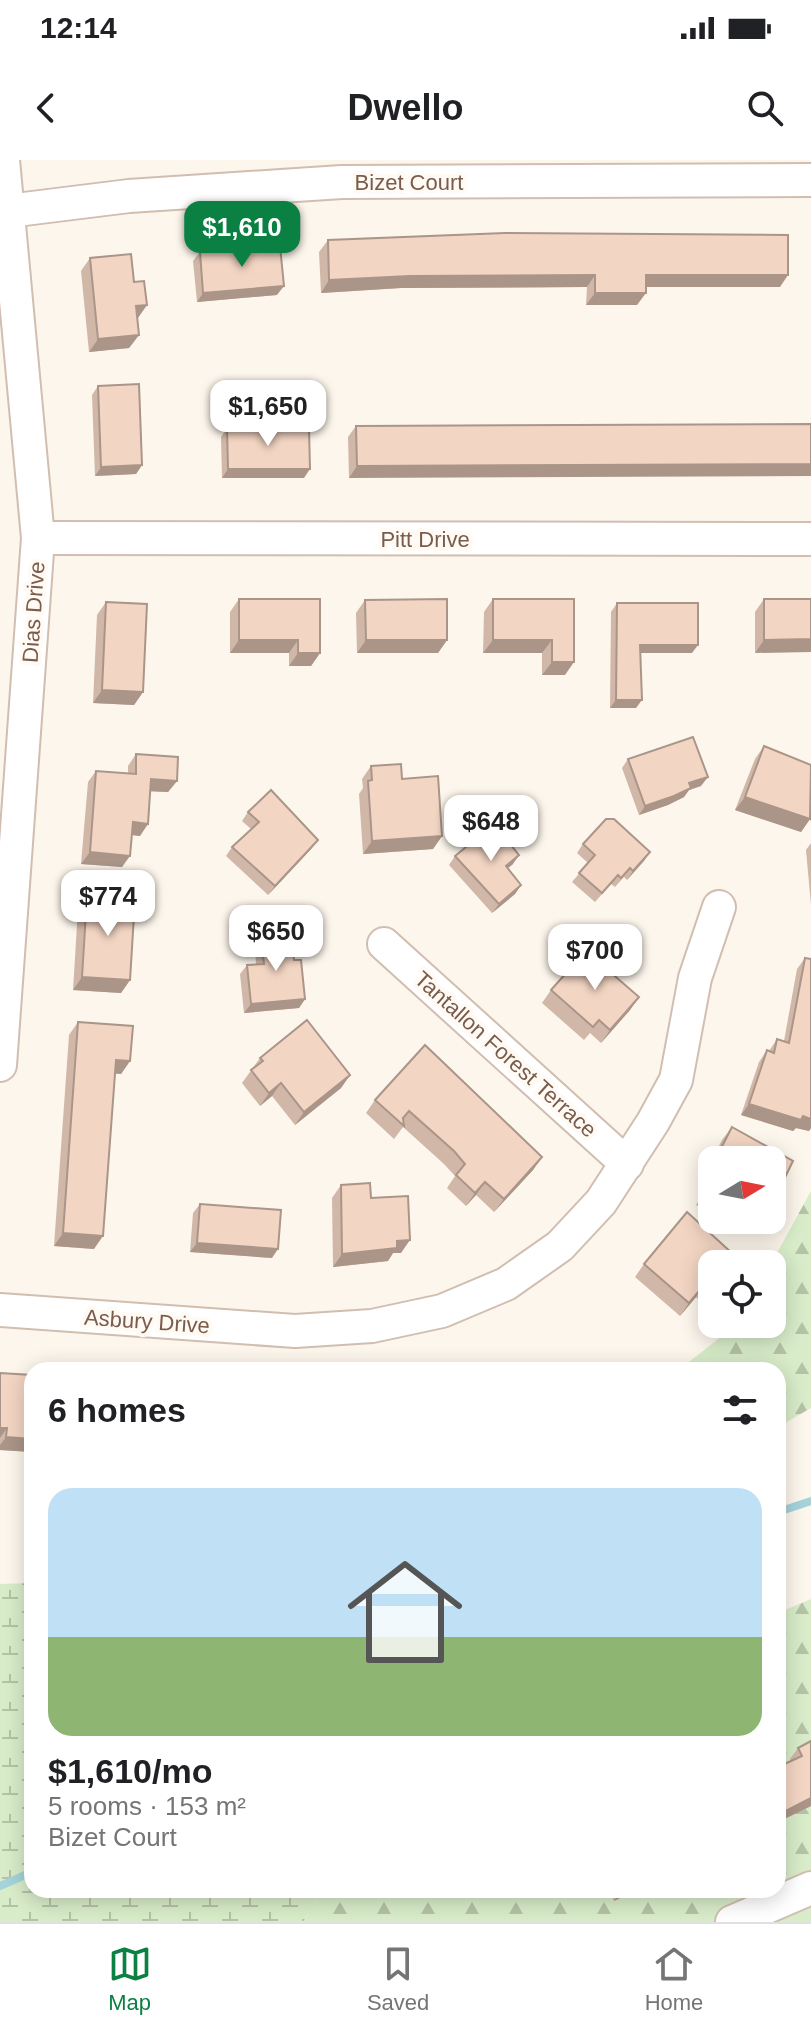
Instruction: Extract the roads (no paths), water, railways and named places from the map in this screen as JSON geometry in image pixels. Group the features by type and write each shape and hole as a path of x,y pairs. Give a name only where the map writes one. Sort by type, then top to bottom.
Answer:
{"street":[{"name":"Dias Drive","path":"0,1065 38,538 3,160"},
{"name":"Bizet Court","path":"8,211 129,196 342,182 811,180"},
{"name":"Pitt Drive","path":"38,538 811,539"},
{"name":"Asbury Drive","path":"0,1310 295,1331 372,1326 442,1311 506,1284 560,1246 601,1202 676,1080 695,978 719,907"},
{"name":"Tantallon Forest Terrace","path":"384,944 627,1164"},
{"path":"732,1922 811,1888"}],"waterway":[{"path":"786,1509 811,1501"},
{"path":"0,1886 24,1876"}]}
